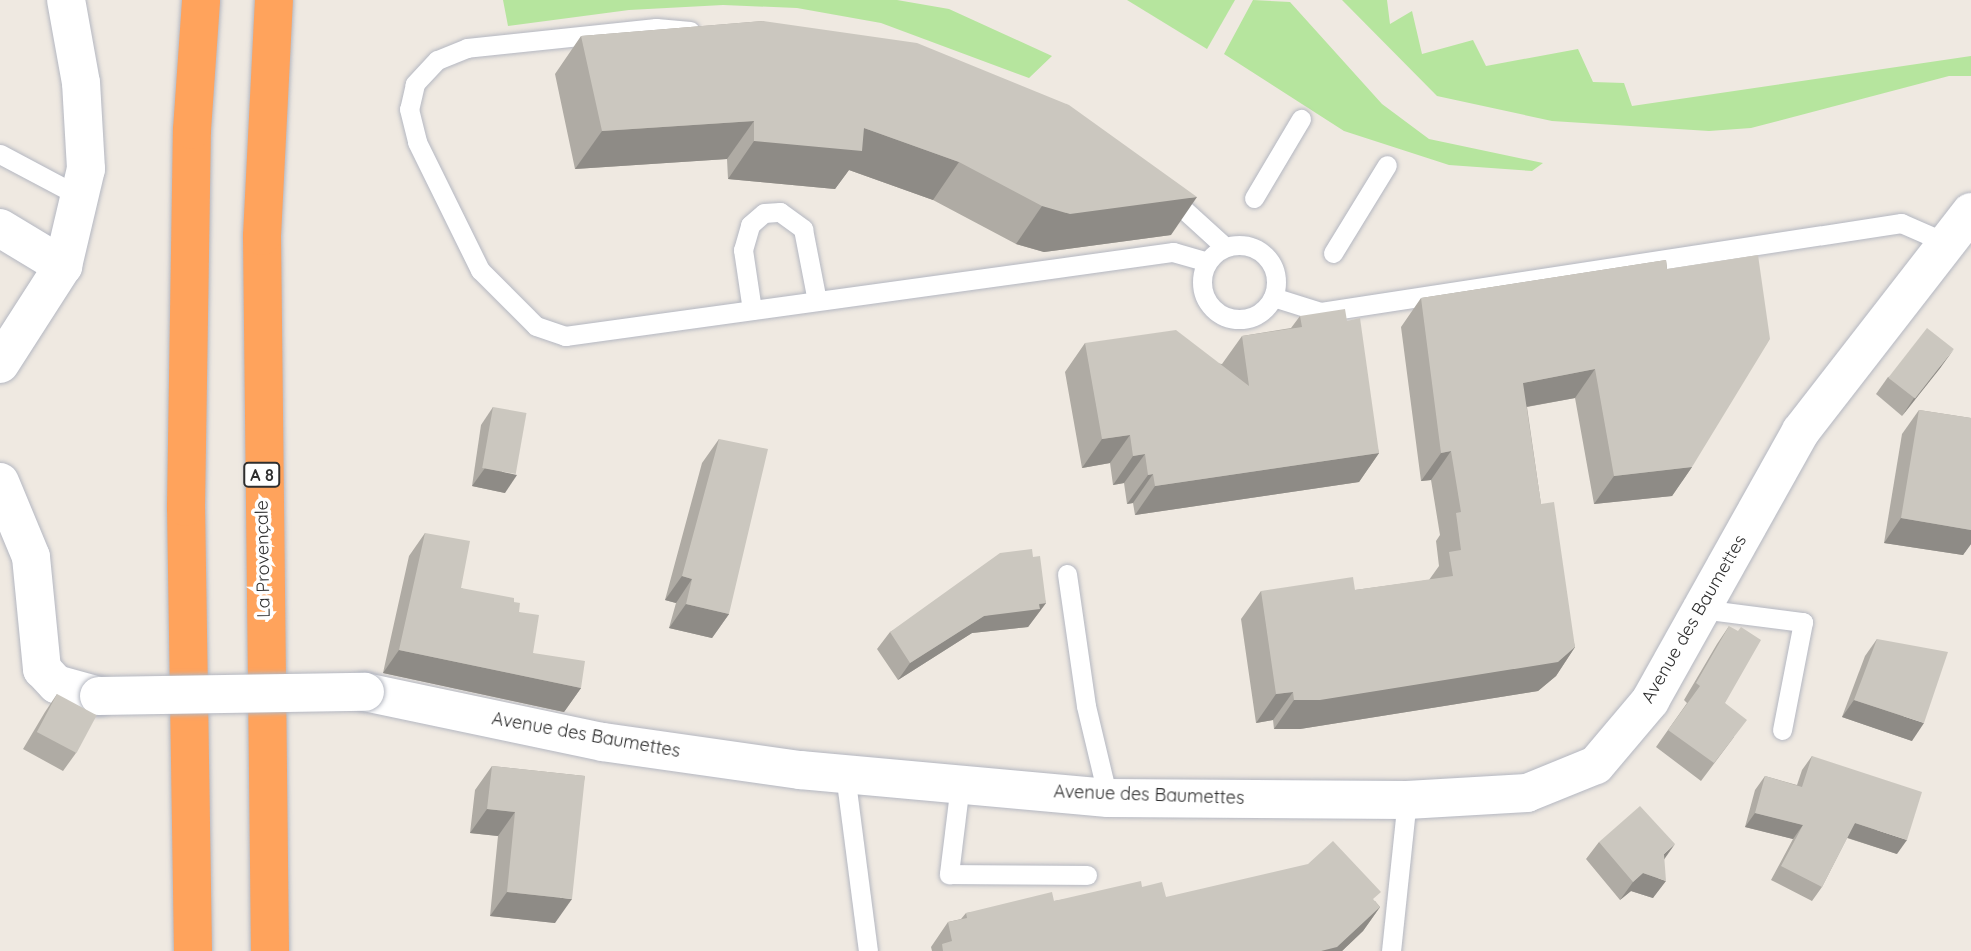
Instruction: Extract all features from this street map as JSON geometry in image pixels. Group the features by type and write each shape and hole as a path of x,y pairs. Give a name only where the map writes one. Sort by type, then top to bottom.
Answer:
{"highway":[{"path":"193,951 186,507 192,130 201,0"},
{"name":"La Provençale","path":"270,951 262,236 274,0"}],"street":[{"path":"0,364 63,266 81,197 86,169 81,83 66,0"},
{"name":"Avenue des Baumettes","path":"0,482 31,558 42,669 56,684 99,696 365,692 603,742 845,774 1108,797 1407,800 1527,793 1596,765 1650,701 1801,431 1971,212"},
{"path":"0,228 63,266"}],"lane":[{"path":"709,32 656,29 467,48 430,68 415,84 408,109 417,142 480,270 536,326 565,336 1173,252 1207,262"},
{"path":"1254,198 1301,119"},
{"path":"0,154 81,197"},
{"path":"1333,253 1387,165"},
{"path":"1155,184 1225,247"},
{"path":"752,310 743,250 750,225 764,213 780,212 803,229 817,301"},
{"path":"1273,297 1321,312 1901,223 1947,243"},
{"path":"1237,244 1261,251 1275,272 1273,297 1256,315 1233,319 1221,315 1205,297 1202,274 1207,262 1225,247 1237,244"},
{"path":"1067,574 1086,706 1108,797"},
{"path":"1701,609 1803,622 1782,730"},
{"path":"845,774 868,951"},
{"path":"960,784 949,874 1087,875"},
{"path":"1391,951 1407,800"}],"green space":[{"path":"503,0 897,0 949,9 1052,56 1029,78 881,23 797,8 723,5 629,10 508,26"},
{"path":"1127,0 1235,0 1207,49"},
{"path":"1253,0 1290,2 1382,104 1429,139 1543,163 1532,171 1449,165 1344,131 1224,54"},
{"path":"1342,0 1387,0 1390,24 1412,11 1422,54 1473,40 1486,66 1578,49 1593,82 1624,83 1632,106 1971,56 1971,76 1949,76 1751,128 1709,131 1552,121 1437,96"}],"building":[{"path":"763,21 917,43 1069,105 1197,197 1070,214 1042,206 959,162 864,128 862,151 754,141 754,121 602,131 581,36"},
{"path":"1758,255 1770,339 1692,467 1614,476 1595,369 1523,383 1541,504 1554,502 1575,647 1558,662 1320,700 1294,700 1293,692 1276,694 1261,591 1353,577 1355,590 1453,576 1449,552 1461,550 1456,513 1461,512 1451,451 1441,453 1421,298 1666,260 1667,269"},
{"path":"1345,309 1347,321 1360,318 1379,453 1155,486 1153,474 1148,475 1145,454 1133,456 1130,435 1102,439 1085,343 1176,330 1249,386 1242,336 1302,327 1300,316"},
{"path":"1927,328 1954,349 1915,399 1888,378"},
{"path":"493,407 526,413 516,474 482,468"},
{"path":"1919,410 1971,418 1971,530 1901,518"},
{"path":"719,439 768,449 729,614 686,604 692,579 682,576"},
{"path":"425,533 470,541 461,588 514,598 514,602 520,603 519,612 539,615 533,653 585,661 581,688 399,650"},
{"path":"1032,549 1033,557 1040,556 1046,603 1039,604 1040,609 984,616 910,663 890,632 1000,553"},
{"path":"1729,626 1738,631 1741,627 1761,640 1725,703 1747,720 1714,763 1668,730 1700,686 1696,683"},
{"path":"1877,639 1948,652 1924,723 1854,700"},
{"path":"57,694 97,715 77,753 37,732"},
{"path":"1812,756 1922,792 1907,840 1855,823 1822,887 1781,866 1803,825 1755,813 1765,776 1802,787"},
{"path":"492,766 585,776 572,899 507,892 515,812 487,809"},
{"path":"1640,806 1675,844 1664,854 1666,881 1643,873 1633,882 1599,842"},
{"path":"1333,841 1381,892 1373,899 1380,907 1337,947 1321,951 943,951 942,944 952,941 948,922 967,918 966,913 1052,892 1054,901 1141,881 1142,887 1162,882 1166,897 1308,864"}]}
